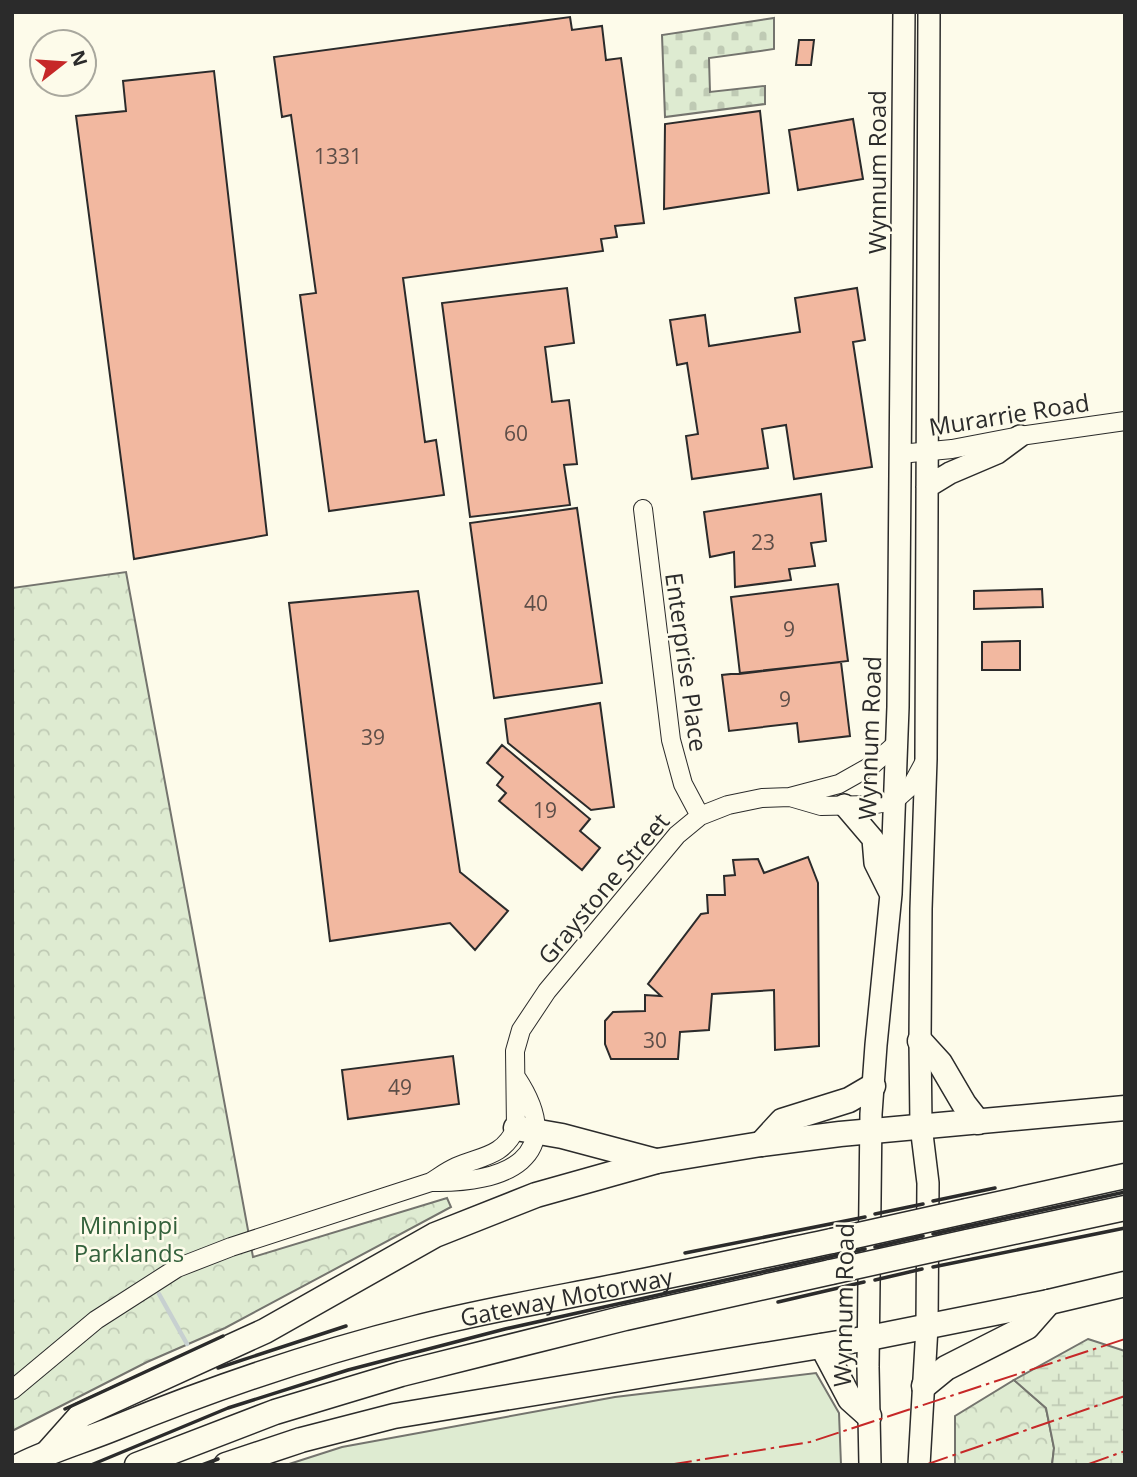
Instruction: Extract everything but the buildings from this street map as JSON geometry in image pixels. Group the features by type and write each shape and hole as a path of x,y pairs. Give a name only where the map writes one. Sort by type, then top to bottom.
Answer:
{"highway":[{"path":"920,1041 940,1063 978,1122"},
{"path":"761,1144 782,1121 849,1100 873,1086"},
{"path":"50,1451 81,1415 265,1331 435,1235 536,1195 657,1161 761,1144 921,1126 1125,1108"},
{"path":"526,1129 657,1161"},
{"name":"Gateway Motorway","path":"21,1465 50,1451 255,1375 405,1331 1125,1176"},
{"name":"Gateway Motorway","path":"137,1465 275,1412 389,1378 625,1318 1125,1208"},
{"path":"226,1465 301,1440 394,1416 869,1338 1049,1302 1125,1283"},
{"path":"924,1386 946,1368 1027,1327 1049,1302"},
{"path":"822,1346 850,1399 869,1416"}],"main road":[{"name":"Wynnum Road","path":"870,1465 871,1132 891,894 896,744 904,12"},
{"path":"919,1465 927,1327 928,1182 921,1126 920,1041 926,759 929,12"},
{"path":"927,487 950,473 997,453 1020,436"},
{"path":"844,806 873,839 875,863 891,894"}],"street":[{"name":"Murarrie Road","path":"900,454 1125,421"},
{"name":"Enterprise Place","path":"643,509 671,740 683,784 700,816"},
{"name":"Graystone Street","path":"526,1129 536,1119 530,1098 516,1077 517,1040 528,1017 665,848 688,824 700,816 744,800 790,797 839,784 856,777 896,744"},
{"path":"894,801 912,785 926,759"},
{"name":"Graystone Street","path":"790,797 821,806 894,801"},
{"path":"12,1390 96,1320 177,1268 231,1247 430,1182 459,1183 509,1168 531,1151 526,1129"}],"green space":[{"path":"774,18 774,49 709,58 710,92 765,86 765,104 665,117 662,35"},
{"name":"Minnippi Parklands","path":"126,572 253,1257 447,1198 451,1207 225,1328 147,1362 12,1431 12,588"},
{"path":"1088,1339 1125,1351 1125,1465 1052,1465 1054,1448 1046,1408 1014,1380"},
{"path":"816,1373 839,1413 841,1465 286,1465 342,1447 615,1397"},
{"path":"1014,1380 1046,1408 1054,1448 1052,1465 955,1465 955,1416"}],"waterway":[{"path":"159,1294 187,1344"}],"wall":[{"path":"933,1201 995,1188"},
{"path":"933,1234 1125,1192"},
{"path":"875,1214 923,1204"},
{"path":"685,1253 865,1217"},
{"path":"933,1267 1125,1228"},
{"path":"875,1247 923,1236"},
{"path":"91,1465 228,1408 348,1370 505,1329 865,1249"},
{"path":"875,1280 922,1269"},
{"path":"778,1302 864,1282"},
{"path":"218,1368 346,1326"},
{"path":"65,1409 223,1336"},
{"path":"202,1465 218,1459"}],"power":[{"path":"668,1465 810,1442 1125,1339"},
{"path":"925,1465 1125,1396"},
{"path":"1086,1465 1125,1451"}]}
